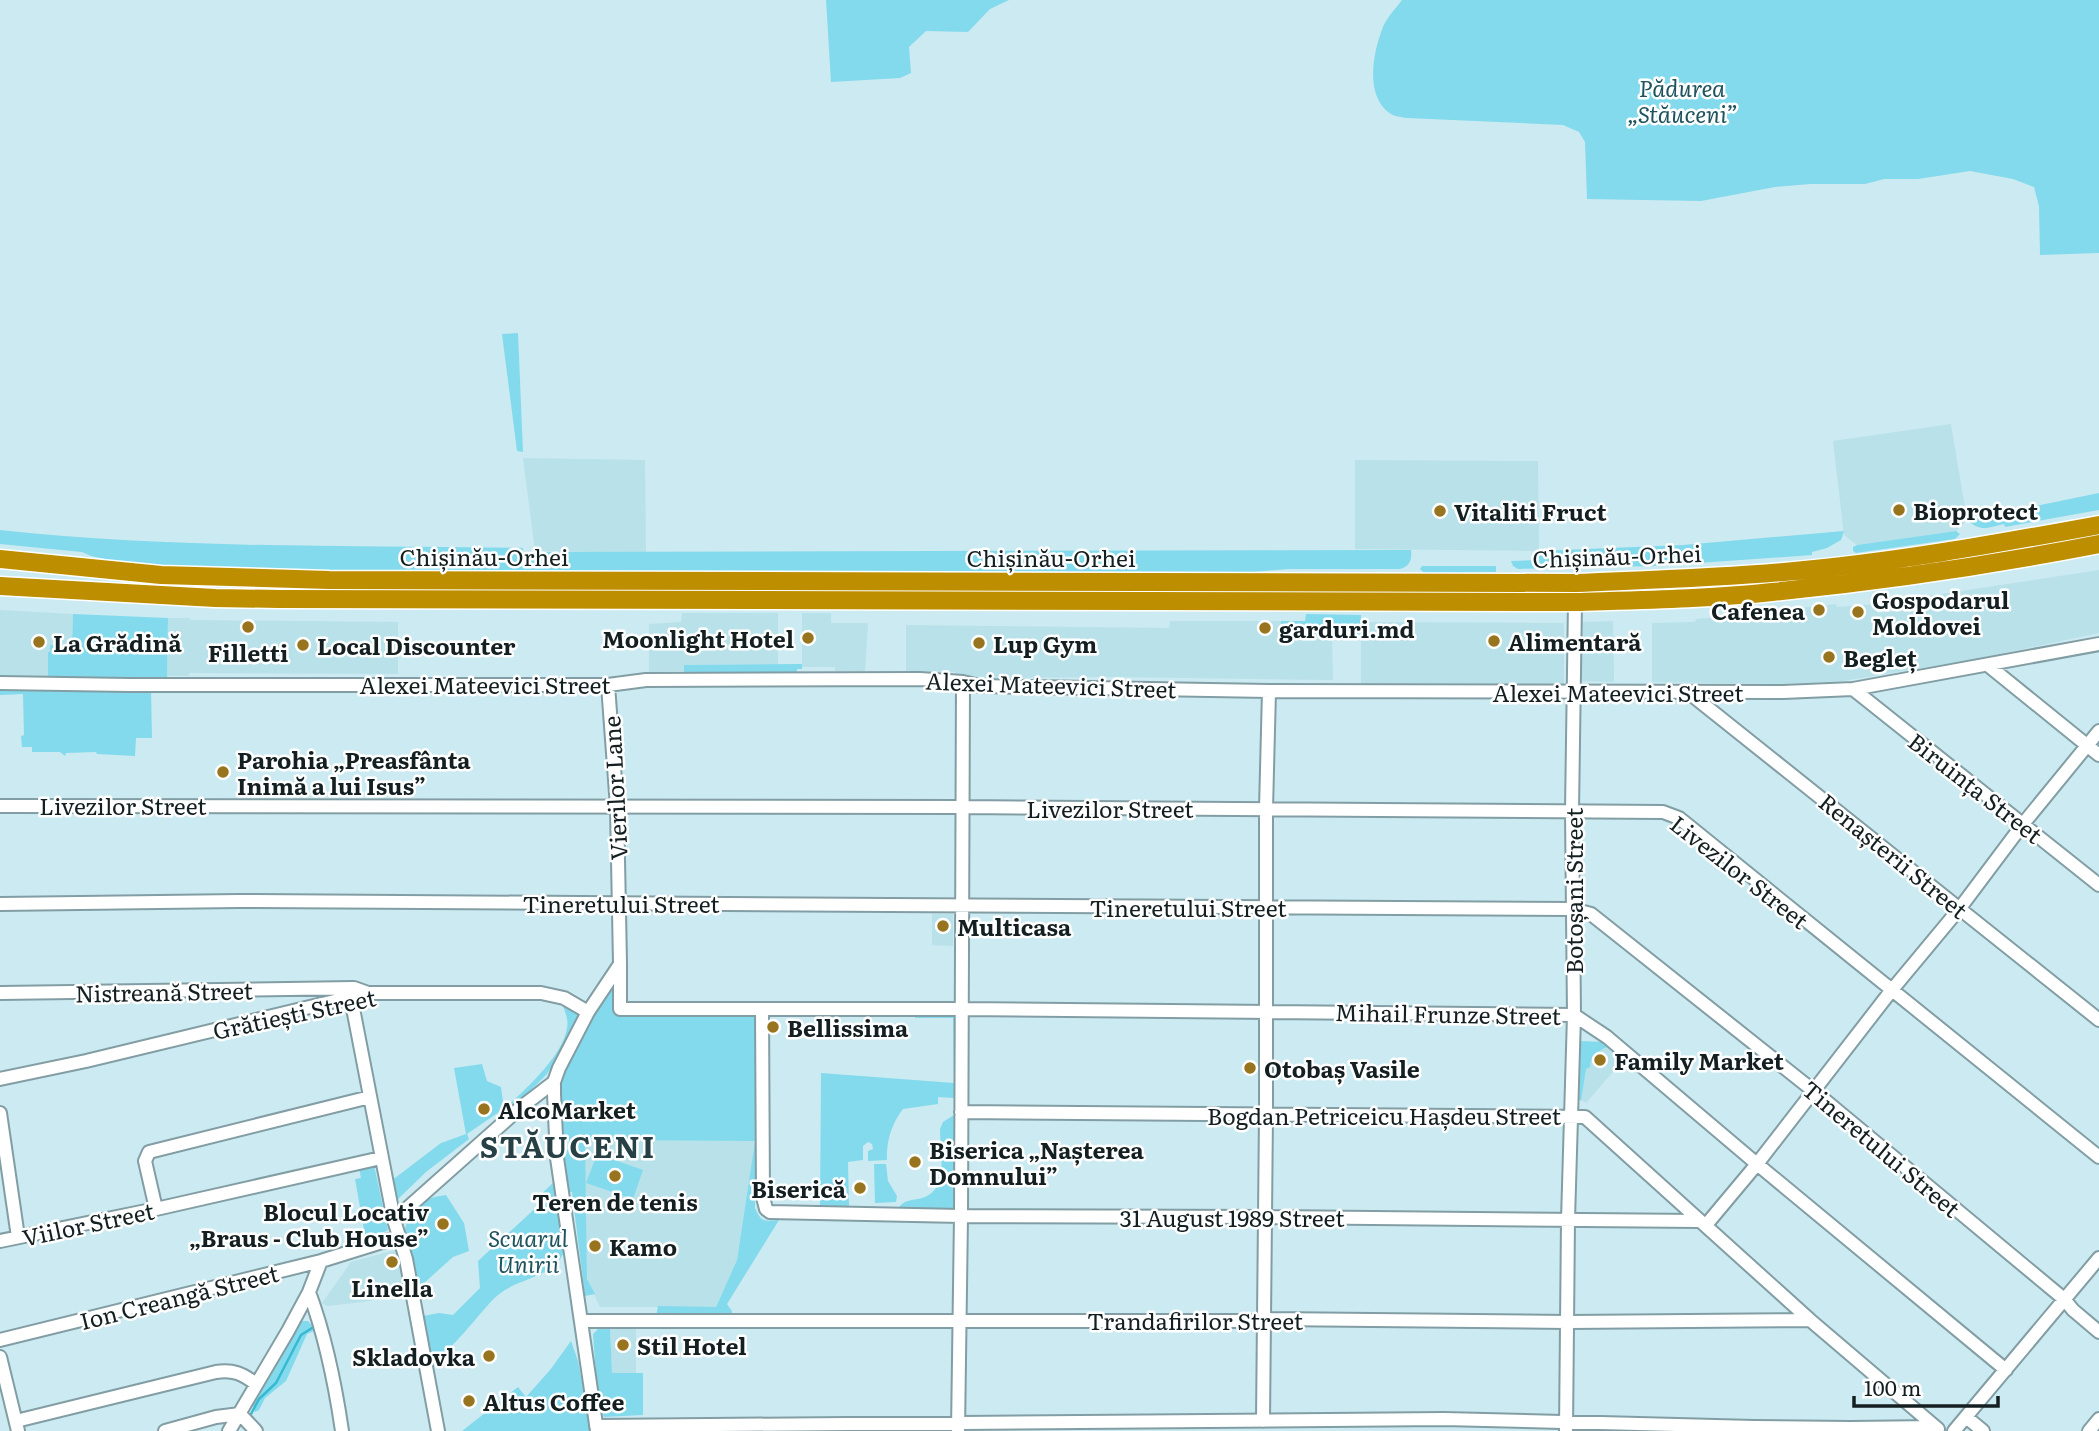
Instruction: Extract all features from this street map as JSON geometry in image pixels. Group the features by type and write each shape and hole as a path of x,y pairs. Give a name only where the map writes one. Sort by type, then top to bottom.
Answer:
{"highway":[{"name":"Chișinău-Orhei","path":"0,559 161,575 302,579 1577,583 1785,572 1939,553 2099,524"},
{"name":"Chișinău-Orhei","path":"0,586 128,594 268,598 1575,602 1667,600 1860,583 2099,544"}],"street":[{"name":"Botoșani Street","path":"1566,1427 1574,1015 1572,811 1575,602"},
{"name":"Alexei Mateevici Street","path":"0,683 608,685 660,680 920,679 979,686 1269,691 1783,692 1853,689 2099,644"},
{"path":"1989,666 2099,755"},
{"path":"958,1427 963,682"},
{"name":"Vierilor Lane","path":"608,685 617,807 620,964"},
{"name":"Biruința Street","path":"1853,689 2099,885"},
{"path":"1263,1421 1265,908 1269,691"},
{"name":"Renașterii Street","path":"1688,692 2099,1020"},
{"path":"1703,1223 1757,1164 2099,731"},
{"name":"Livezilor Street","path":"0,806 963,807 1663,813 1679,818 2099,1157"},
{"name":"Tineretului Street","path":"0,904 239,901 1573,909 1591,914 1815,1091 2064,1299 2099,1332"},
{"path":"620,964 588,1012 554,1083 555,1139 597,1429 958,1427 1263,1421 1335,1426 1444,1419 1566,1427 1938,1429"},
{"name":"Mihail Frunze Street","path":"620,964 620,1009 962,1009 1574,1015 1607,1037 2006,1370"},
{"name":"Nistreană Street","path":"0,993 354,988 368,993"},
{"name":"Grătiești Street","path":"0,1079 368,993 541,993 564,998 588,1012"},
{"path":"351,998 394,1220 406,1259 438,1431"},
{"name":"31 August 1989 Street","path":"762,1009 763,1197 766,1209 776,1213 1703,1223"},
{"path":"394,1220 520,1108 554,1083"},
{"path":"156,1209 145,1161 149,1152 370,1097"},
{"name":"Bogdan Petriceicu Hașdeu Street","path":"961,1112 1585,1117 1810,1320 1938,1429"},
{"path":"0,1113 18,1237"},
{"name":"Viilor Street","path":"0,1241 381,1158"},
{"name":"Ion Creangă Street","path":"0,1340 321,1261 398,1237"},
{"path":"1954,1431 2099,1258"},
{"path":"229,1431 275,1356 309,1292 321,1261"},
{"path":"309,1292 328,1349 342,1431"},
{"name":"Trandafirilor Street","path":"581,1321 1810,1320"},
{"path":"0,1357 17,1426 227,1370 246,1376 256,1384"},
{"path":"165,1431 216,1417 240,1414"},
{"path":"240,1414 256,1431"},
{"path":"1966,1417 1983,1431"},
{"path":"2089,1431 2099,1419"}],"shaded area":[{"path":"1951,424 1967,520 1956,531 1857,545 1844,535 1833,441"},
{"path":"523,458 645,460 646,553 535,551"},
{"name":"Vitaliti Fruct","path":"1355,460 1538,461 1539,551 1355,549"},
{"path":"2099,570 2099,633 1976,659 1843,681 1784,684 1652,682 1652,623 1695,622 1696,619 1789,612 1790,609 1836,604 1837,607 1876,604 1877,613 1915,609 1915,598"},
{"path":"0,610 73,614 72,646 48,653 48,678 0,678"},
{"path":"682,613 778,613 778,664 685,665 684,671 649,672 649,624 681,622"},
{"path":"802,613 831,613 831,623 868,623 865,671 802,667"},
{"path":"168,618 398,622 398,674 189,673 189,676 167,676"},
{"path":"1170,621 1281,621 1282,637 1332,637 1333,680 1115,677 1000,680 971,679 956,676 955,672 906,672 906,625 1169,628"},
{"path":"1613,621 1614,682 1581,681 1581,622"},
{"path":"1361,622 1564,623 1564,685 1361,685"},
{"path":"932,914 953,914 953,946 932,945"},
{"path":"1580,1042 1605,1042 1624,1059 1586,1103 1580,1099"},
{"path":"584,1140 755,1141 737,1260 716,1307 600,1307 587,1279"},
{"path":"399,1249 408,1294 327,1306 322,1303 351,1262"},
{"path":"636,1328 636,1373 612,1374 610,1329"}],"green space":[{"path":"826,0 1009,0 990,9 968,32 926,31 909,47 911,73 900,78 831,82"},
{"name":"Pădurea „Stăuceni”","path":"1402,0 2099,0 2099,253 2040,255 2039,206 2034,187 2013,179 1970,171 1918,179 1884,179 1865,184 1775,187 1701,201 1587,199 1585,142 1579,132 1563,125 1407,118 1393,115 1382,106 1374,86 1376,49 1385,23"},
{"path":"518,333 523,452 517,451 502,334"},
{"path":"2099,493 2099,510 2005,527 2004,524 1980,528 1967,520"},
{"path":"0,530 196,543 523,548 523,552 1411,550 1411,560 1400,569 1288,569 1253,572 260,571 129,564 82,552 0,544"},
{"path":"1844,531 1841,540 1812,552 1812,555 1655,566 1518,569 1511,561 1539,560 1539,551 1683,545"},
{"path":"1956,531 1960,534 1955,539 1856,553 1853,551 1853,547 1857,545"},
{"path":"1422,566 1496,566 1496,572 1424,573 1420,569"},
{"path":"73,614 168,618 167,679 48,678 50,645 72,646"},
{"path":"1306,614 1361,615 1361,637 1281,637 1281,621 1305,621"},
{"path":"802,664 802,669 797,669 797,674 684,675 684,665"},
{"path":"0,690 151,690 152,738 136,738 135,756 96,752 66,753 65,756 60,752 32,752 32,747 22,747 23,694 0,695"},
{"path":"617,976 614,1015 758,1015 755,1208 764,1220 779,1220 727,1304 732,1315 656,1316 658,1306 716,1307 737,1260 755,1141 585,1140 587,1279 595,1294 585,1296 572,1192 567,1192 563,1152 569,1149 569,1141 560,1140 560,1083 567,1063"},
{"path":"561,1001 575,1009 580,1018 546,1075 503,1118 502,1110 467,1134 469,1139 426,1172 397,1200 391,1181 441,1143 466,1134 454,1068 482,1064 487,1081 501,1087 504,1109 542,1072 564,1039 567,1025"},
{"path":"915,1014 953,1015 957,1020 957,1104 954,1108 954,1098 938,1097 938,1104 903,1109 890,1133 887,1160 868,1161 868,1151 873,1149 868,1142 863,1146 863,1160 848,1162 849,1207 820,1207 821,1073 954,1083 953,1018 915,1018"},
{"path":"1580,1041 1605,1042 1609,1046 1595,1054 1590,1067 1586,1069 1581,1101 1579,1099"},
{"path":"954,1115 957,1117 955,1210 875,1210 899,1207 905,1202 933,1192 942,1167 940,1129 943,1122"},
{"name":"Teren de tenis","path":"597,1154 643,1170 633,1199 586,1183"},
{"path":"874,1164 886,1164 888,1181 897,1196 896,1202 875,1203"},
{"path":"374,1165 388,1230 366,1241 355,1179 361,1178 359,1168"},
{"name":"Scuarul Unirii","path":"554,1182 564,1252 559,1260 546,1271 498,1295 431,1365 423,1316 439,1313 453,1315 480,1288 478,1261 541,1203 537,1198"},
{"path":"446,1195 464,1223 469,1251 453,1257 418,1286 410,1244 404,1235 406,1226 412,1212 422,1202"},
{"path":"300,1321 308,1321 316,1330 307,1334 286,1381 265,1398 255,1412 252,1402"},
{"path":"598,1329 610,1329 612,1373 643,1373 643,1415 604,1417 596,1374 593,1334"},
{"path":"571,1341 578,1361 591,1431 462,1431 518,1387 526,1397"}],"waterway":[{"path":"250,1416 259,1399 276,1383 301,1335 312,1328"}],"place":[{"name":"Bioprotect","path":"1899,510"},
{"name":"Vitaliti Fruct","path":"1440,511"},
{"name":"Cafenea","path":"1819,610"},
{"name":"Gospodarul Moldovei","path":"1858,612"},
{"name":"Filletti","path":"248,627"},
{"name":"garduri.md","path":"1265,628"},
{"name":"Moonlight Hotel","path":"808,638"},
{"name":"Alimentară","path":"1494,641"},
{"name":"La Grădină","path":"39,642"},
{"name":"Lup Gym","path":"979,643"},
{"name":"Local Discounter","path":"303,645"},
{"name":"Begleț","path":"1829,657"},
{"name":"Parohia „Preasfânta Inimă a lui Isus”","path":"223,772"},
{"name":"Multicasa","path":"943,926"},
{"name":"Bellissima","path":"773,1027"},
{"name":"Family Market","path":"1600,1060"},
{"name":"Otobaș Vasile","path":"1250,1068"},
{"name":"AlcoMarket","path":"484,1109"},
{"name":"Biserica „Nașterea Domnului”","path":"915,1162"},
{"name":"Teren de tenis","path":"615,1176"},
{"name":"Biserică","path":"860,1188"},
{"name":"Blocul Locativ „Braus - Club House”","path":"443,1224"},
{"name":"Kamo","path":"595,1246"},
{"name":"Linella","path":"392,1262"},
{"name":"Stil Hotel","path":"623,1345"},
{"name":"Skladovka","path":"489,1356"},
{"name":"Altus Coffee","path":"469,1401"}],"district":[{"name":"STĂUCENI","path":"568,1145"}]}
